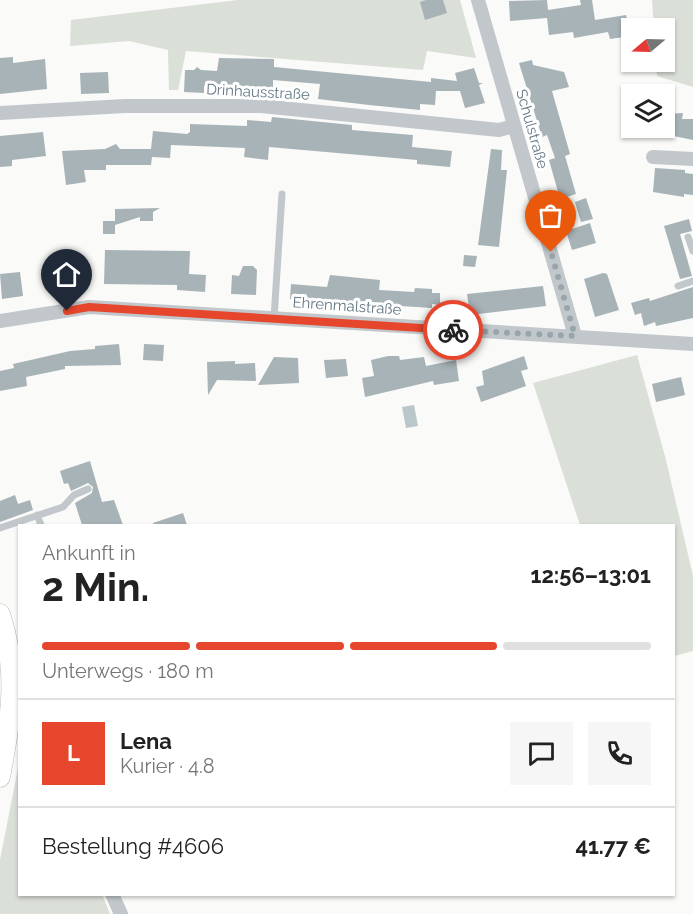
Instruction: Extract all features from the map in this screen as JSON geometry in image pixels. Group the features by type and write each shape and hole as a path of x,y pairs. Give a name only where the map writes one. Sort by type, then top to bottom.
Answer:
{"main road":[{"path":"0,614 8,637 16,682 0,777"}],"street":[{"name":"Schulstraße","path":"478,0 575,336"},
{"name":"Drinhausstraße","path":"0,113 125,106 261,106 499,130 514,126"},
{"path":"653,157 693,159"},
{"name":"Ehrenmalstraße","path":"0,321 89,307 693,344"},
{"path":"113,896 120,914"}],"lane":[{"path":"274,318 282,194"},
{"path":"688,237 693,251"},
{"path":"678,286 693,281"},
{"path":"0,528 63,507 74,495 88,489"},
{"path":"38,515 41,524"}],"shaded area":[{"path":"238,0 460,0 476,58 427,51 423,70 186,51 178,90 169,90 168,50 129,41 70,46 71,20"},
{"path":"652,0 693,0 693,87 657,76 657,72 675,72 675,18 653,18"},
{"path":"637,355 666,460 693,576 693,651 675,656 675,524 580,524 533,383"},
{"path":"414,405 418,426 406,428 402,407"},
{"path":"18,768 18,896 103,896 110,914 0,914 0,860"}],"building":[{"path":"443,0 447,13 425,20 420,2"},
{"path":"547,0 548,10 581,5 580,0 592,0 595,20 626,15 627,18 621,18 621,37 610,39 608,32 574,38 573,32 549,35 547,18 510,21 509,1"},
{"path":"13,57 13,63 45,59 47,89 0,94 0,58"},
{"path":"219,58 274,59 274,67 431,82 431,78 457,81 455,73 474,68 479,83 483,83 479,85 485,103 465,108 460,91 436,91 435,105 420,104 420,110 369,105 318,99 320,84 273,80 273,88 204,86 204,93 184,92 185,70 194,70 197,67 201,70 217,71"},
{"path":"532,60 533,65 564,72 569,87 552,91 570,154 565,156 576,194 560,199 549,160 555,158 547,135 542,137 519,63"},
{"path":"108,72 109,93 81,94 80,73"},
{"path":"675,113 683,113 682,119 693,119 693,140 675,136"},
{"path":"272,117 352,125 352,130 413,135 412,147 452,151 450,167 417,164 417,160 269,147 268,160 244,157 245,148 171,145 170,158 152,157 151,165 106,165 106,170 84,170 86,182 66,185 62,151 105,149 116,144 120,149 151,149 153,131 187,134 190,132 190,124 247,126 247,120 271,122"},
{"path":"43,132 46,156 12,160 12,166 0,167 0,136"},
{"path":"491,149 502,150 501,170 507,170 499,247 478,245"},
{"path":"655,168 685,170 685,173 693,174 693,195 684,194 684,197 653,192"},
{"path":"586,198 593,219 581,222 575,202"},
{"path":"160,208 153,212 153,221 140,221 140,217 115,225 115,209"},
{"path":"689,219 692,231 680,234 692,276 680,279 664,226"},
{"path":"103,221 115,221 115,234 103,234"},
{"path":"590,223 596,243 572,250 566,231"},
{"path":"105,250 190,251 189,274 206,275 205,292 177,290 177,285 104,284"},
{"path":"464,255 477,256 475,267 463,266"},
{"path":"243,266 253,266 257,270 256,295 231,294 232,275 239,276"},
{"path":"20,272 23,296 2,299 0,274"},
{"path":"603,273 607,274 619,310 595,317 584,279"},
{"path":"73,275 74,291 54,293 53,276"},
{"path":"330,275 380,280 379,290 414,292 415,288 432,289 432,293 440,293 440,305 432,304 432,308 290,299 291,284 327,287"},
{"path":"543,286 546,306 470,315 467,294"},
{"path":"693,287 693,318 656,326 655,322 644,326 641,313 635,315 631,303 649,298 650,301"},
{"path":"119,344 121,365 65,366 65,369 26,377 27,386 0,391 0,371 14,368 13,364 70,351 95,349 95,346"},
{"path":"144,344 164,345 163,361 143,360"},
{"path":"399,356 400,360 424,357 426,366 456,360 459,381 434,385 433,381 365,397 362,378 374,376 371,360"},
{"path":"524,356 528,369 521,371 526,386 481,402 476,387 484,385 482,371"},
{"path":"274,357 298,358 299,383 258,385"},
{"path":"346,359 348,376 326,378 324,360"},
{"path":"235,361 235,364 255,363 256,381 217,380 208,395 207,362"},
{"path":"681,377 685,395 656,402 652,384"},
{"path":"90,461 102,502 114,500 123,524 82,524 75,503 92,493 93,487 88,483 71,491 68,483 64,484 60,471"},
{"path":"15,495 18,504 30,500 33,510 0,522 0,501"},
{"path":"183,513 187,524 153,524"}],"way so far":[{"path":"453,330 575,336 551,252"}],"route":[{"path":"67,311 89,307 453,330"}]}
